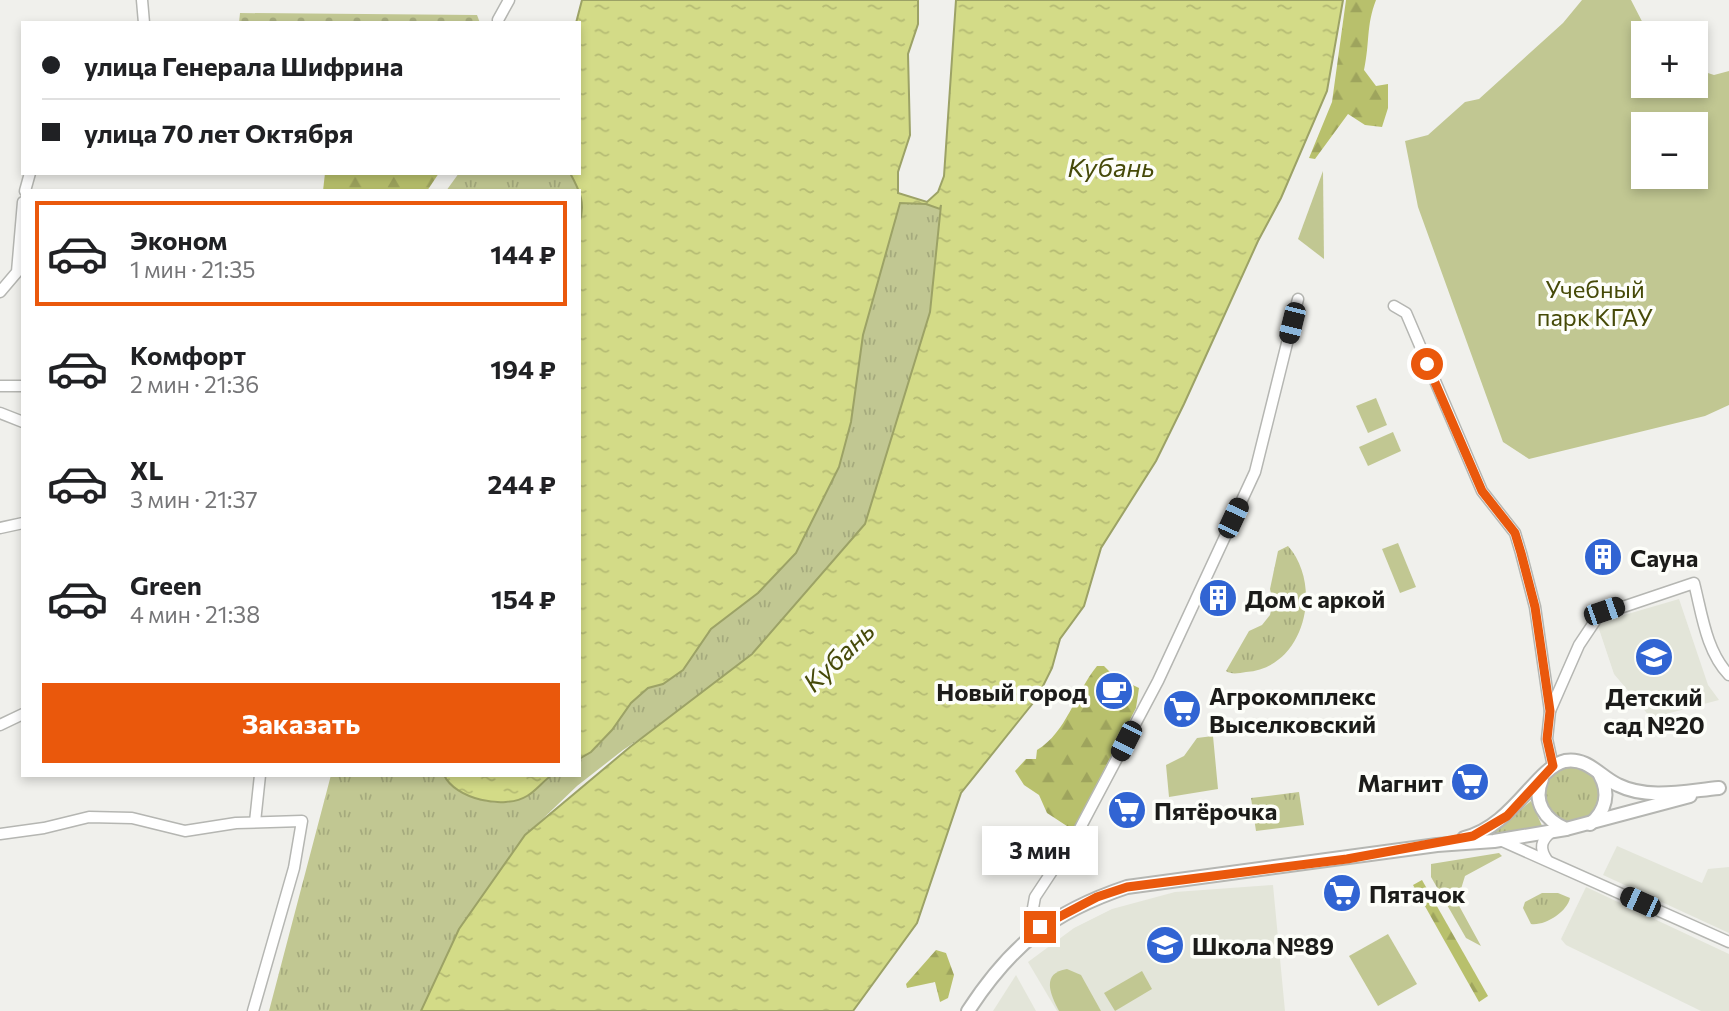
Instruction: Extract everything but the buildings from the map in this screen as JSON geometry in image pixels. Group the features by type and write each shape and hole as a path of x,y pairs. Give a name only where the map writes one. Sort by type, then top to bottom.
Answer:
{"main road":[{"path":"1437,845 1487,829 1507,816 1549,771 1572,761 1593,768 1614,784 1641,793 1724,787"},
{"path":"1588,824 1601,813 1606,798 1604,782 1593,768"},
{"path":"1549,771 1539,791 1541,807 1551,821 1566,829"},
{"path":"968,1011 1014,950 1040,927 1097,897 1127,887 1437,845 1497,841 1588,824 1724,787"},
{"path":"1487,829 1487,837 1497,841"}],"street":[{"path":"142,0 144,21"},
{"path":"498,20 509,0"},
{"path":"0,292 20,269 21,247"},
{"path":"1040,927 1033,908 1035,897 1077,832 1158,681 1255,472 1298,299"},
{"path":"1394,306 1406,313 1482,491 1515,533 1535,607 1550,711 1547,739 1549,771"},
{"path":"0,386 21,386"},
{"path":"0,413 21,421"},
{"path":"0,528 21,523"},
{"path":"1550,711 1579,645 1599,615 1694,583 1717,663 1729,676"},
{"path":"0,725 21,715"},
{"path":"255,822 260,777"},
{"path":"0,834 89,817 132,818 185,831 255,822 302,821 294,868 253,1011"},
{"path":"1548,860 1542,853 1542,841 1552,831"},
{"path":"1497,841 1548,860 1729,942"}],"shaded area":[{"name":"Детский сад №20","path":"1679,599 1708,685 1719,700 1651,718 1614,674 1597,623"},
{"path":"1617,846 1702,883 1708,869 1729,867 1729,933 1603,875"},
{"name":"Школа №89","path":"1273,885 1285,1011 1057,1011 1028,962 1074,928 1112,909 1175,892"},
{"path":"1586,887 1729,954 1729,1011 1701,1011 1566,945 1561,939"},
{"path":"1016,975 1036,1011 993,1011"}],"green space":[{"path":"1346,0 1376,0 1364,70 1376,86 1388,84 1388,108 1382,127 1365,125 1348,114 1315,159 1309,158 1332,102"},
{"name":"Учебный парк КГАУ","path":"1582,0 1631,0 1642,21 1631,21 1631,98 1708,98 1708,73 1714,75 1729,71 1729,405 1705,416 1529,459 1503,442 1418,207 1405,141 1428,135 1465,102 1479,99 1563,23"},
{"path":"240,13 477,15 479,21 239,21"},
{"path":"1323,171 1324,259 1298,239"},
{"path":"325,175 438,175 428,189 323,189"},
{"path":"458,175 571,175 578,189 447,189"},
{"path":"900,203 927,204 940,209 935,289 921,364 881,507 765,641 700,699 623,750 577,786 530,831 494,878 426,1011 269,1011 330,777 445,777 456,789 465,794 498,803 516,800 548,777 581,777 581,758 591,752 612,730 631,703 648,688 663,684 683,670 711,629 758,593 796,553 839,467 851,422 863,335"},
{"path":"1376,398 1387,425 1368,433 1356,406"},
{"path":"1393,432 1401,451 1368,466 1359,447"},
{"path":"1398,543 1416,587 1400,593 1382,549"},
{"path":"1288,546 1299,562 1305,582 1303,622 1295,641 1283,656 1266,667 1241,673 1228,672 1226,671 1249,631 1262,625 1270,615 1273,602 1270,589 1278,551"},
{"path":"1097,666 1104,666 1114,676 1139,688 1136,708 1073,830 1047,813 1039,795 1024,785 1015,771 1026,759 1036,759 1037,750 1056,733"},
{"path":"1213,736 1218,789 1169,797 1166,765 1184,756 1197,738"},
{"path":"1572,767 1583,769 1592,775 1598,784 1598,806 1592,815 1583,821 1572,823 1561,821 1552,815 1546,806 1544,795 1546,784 1552,775 1561,769"},
{"path":"1299,792 1304,825 1256,831 1251,798"},
{"path":"1531,801 1543,828 1493,835 1494,832"},
{"path":"1499,853 1502,856 1465,876 1457,902 1481,946 1466,938 1431,877 1431,864"},
{"path":"1422,880 1488,996 1479,1002 1413,885"},
{"path":"1542,893 1558,893 1570,898 1565,908 1555,917 1543,923 1531,924 1523,908 1525,902"},
{"path":"1388,934 1417,984 1378,1006 1349,956"},
{"path":"936,950 946,953 954,975 948,998 940,1002 935,982 907,988 906,984"},
{"path":"1067,969 1081,975 1101,1011 1059,1011 1050,985 1054,975"},
{"path":"1142,971 1152,989 1115,1011 1104,993"}],"water":[{"name":"Кубань","path":"582,0 918,0 918,24 908,54 910,135 898,172 898,193 927,202 938,192 944,176 956,0 1343,0 1327,91 1281,198 1258,241 1184,404 1156,461 1101,548 1084,606 1060,639 1052,668 1037,698 961,793 917,923 853,1011 421,1011 459,929 525,835 630,747 752,654 865,524 930,312 941,205 940,209 926,204 900,203 863,335 851,422 839,467 796,553 758,593 711,629 683,670 663,684 648,688 631,703 612,730 591,752 581,758 582,204 581,189 578,189 571,175 581,175 581,21 577,21"},
{"path":"446,777 550,777 527,796 506,802 469,796"}],"place":[{"name":"Сауна","path":"1603,557"},
{"name":"Дом с аркой","path":"1218,598"},
{"name":"Детский сад №20","path":"1654,657"},
{"name":"Новый город","path":"1114,691"},
{"name":"Агрокомплекс Выселковский","path":"1182,709"},
{"name":"Магнит","path":"1470,782"},
{"name":"Пятёрочка","path":"1127,810"},
{"name":"Пятачок","path":"1342,893"},
{"name":"Школа №89","path":"1165,945"}],"route":[{"path":"1040,927 1097,897 1127,887 1410,850 1473,836 1507,816 1553,766 1547,739 1550,711 1541,666 1535,607 1515,533 1495,512 1482,491 1427,364"}]}
